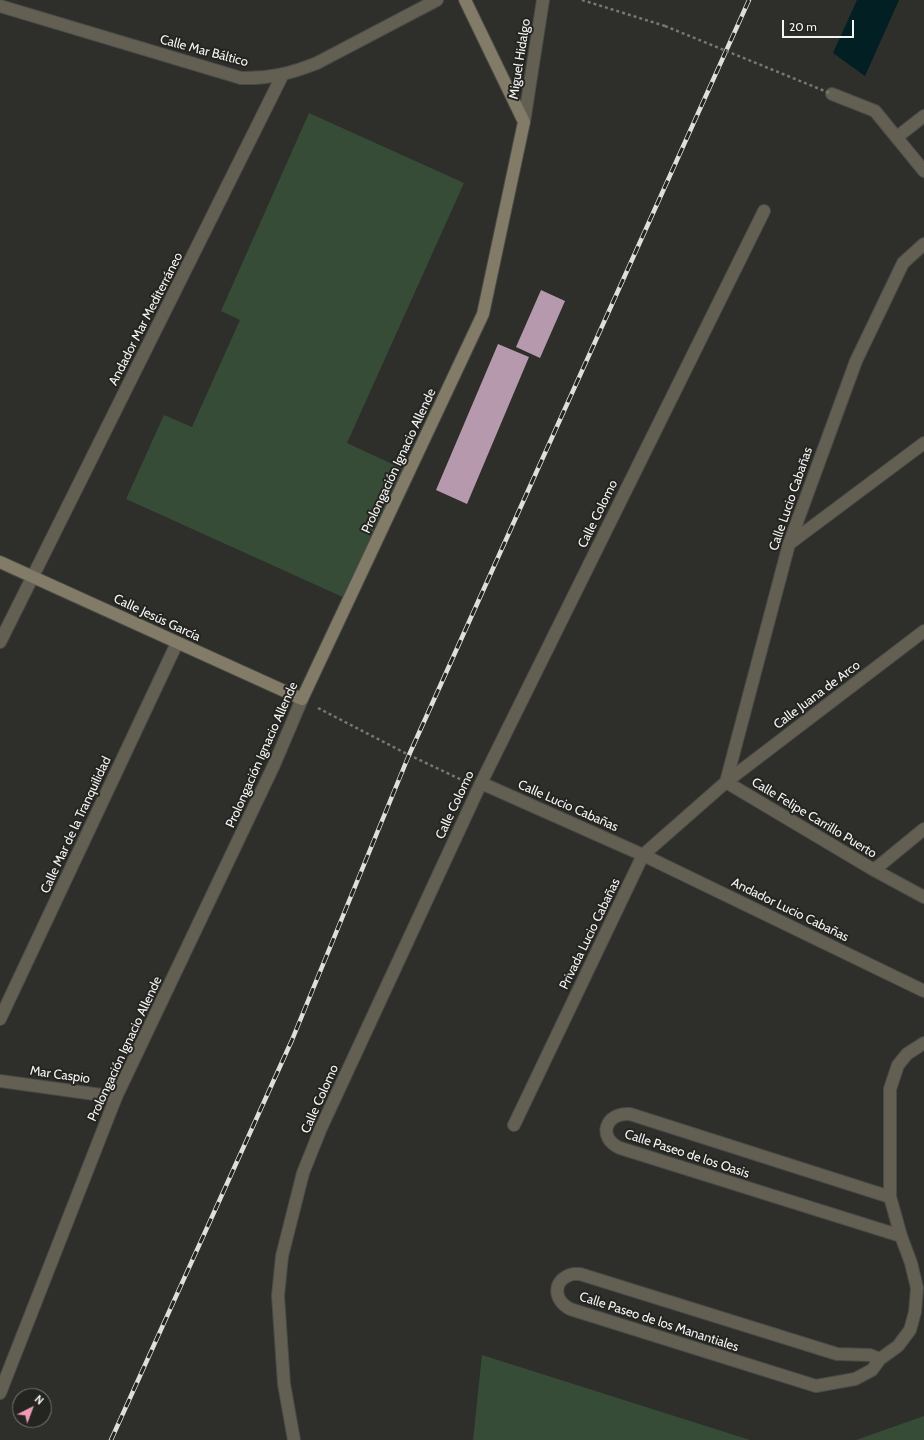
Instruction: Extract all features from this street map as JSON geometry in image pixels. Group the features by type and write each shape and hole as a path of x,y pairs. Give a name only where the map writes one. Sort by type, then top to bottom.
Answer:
{"main road":[{"path":"465,0 524,122"},
{"name":"Prolongación Ignacio Allende","path":"302,699 483,314 524,122"},
{"name":"Calle Jesús García","path":"0,562 302,699"}],"street":[{"name":"Calle Mar Báltico","path":"0,6 241,78 260,79 301,69 317,62 437,0"},
{"name":"Miguel Hidalgo","path":"524,122 543,0"},
{"name":"Andador Mar Mediterráneo","path":"0,642 283,74"},
{"path":"832,94 875,111 924,171"},
{"path":"897,138 924,116"},
{"name":"Calle Colomo","path":"294,1440 284,1384 278,1296 282,1256 303,1173 321,1128 481,783 764,210"},
{"name":"Calle Lucio Cabañas","path":"726,782 789,544 856,361 903,263 924,244"},
{"path":"789,544 924,442"},
{"name":"Calle Juana de Arco","path":"726,782 924,631"},
{"name":"Calle Mar de la Tranquilidad","path":"0,1018 177,643"},
{"name":"Prolongación Ignacio Allende","path":"0,1393 116,1097 274,765 302,699"},
{"name":"Privada Lucio Cabañas","path":"514,1125 643,855 726,782"},
{"name":"Calle Felipe Carrillo Puerto","path":"726,782 874,870 924,829"},
{"name":"Calle Lucio Cabañas","path":"481,783 643,855"},
{"name":"Andador Lucio Cabañas","path":"643,855 924,991"},
{"path":"874,870 924,897"},
{"name":"Calle Paseo de los Manantiales","path":"880,1359 870,1355 837,1354 580,1274 573,1274 561,1280 557,1293 564,1306 570,1309 816,1386 855,1379 872,1370 880,1359 898,1346 910,1330 916,1312 917,1288 911,1263 901,1236 890,1197 890,1089 898,1065 907,1054 924,1043"},
{"name":"Mar Caspio","path":"0,1081 116,1097"},
{"name":"Calle Paseo de los Oasis","path":"890,1197 630,1114 622,1113 616,1115 610,1120 607,1126 606,1133 609,1140 613,1145 620,1148 901,1236"}],"path":[{"path":"582,0 665,26 832,94"},
{"path":"302,699 466,782 481,783"}],"green space":[{"path":"309,113 464,183 347,443 405,470 347,599 126,499 164,415 192,427 240,320 221,311"},
{"path":"482,1355 750,1440 473,1440"},
{"path":"924,1416 924,1440 856,1440"}],"water":[{"path":"857,0 899,0 865,76 833,53"}],"building":[{"path":"541,290 565,301 540,358 516,347"},
{"path":"498,344 529,357 467,504 436,490"}],"railway":[{"path":"111,1440 292,1040 409,755 749,0"}]}
